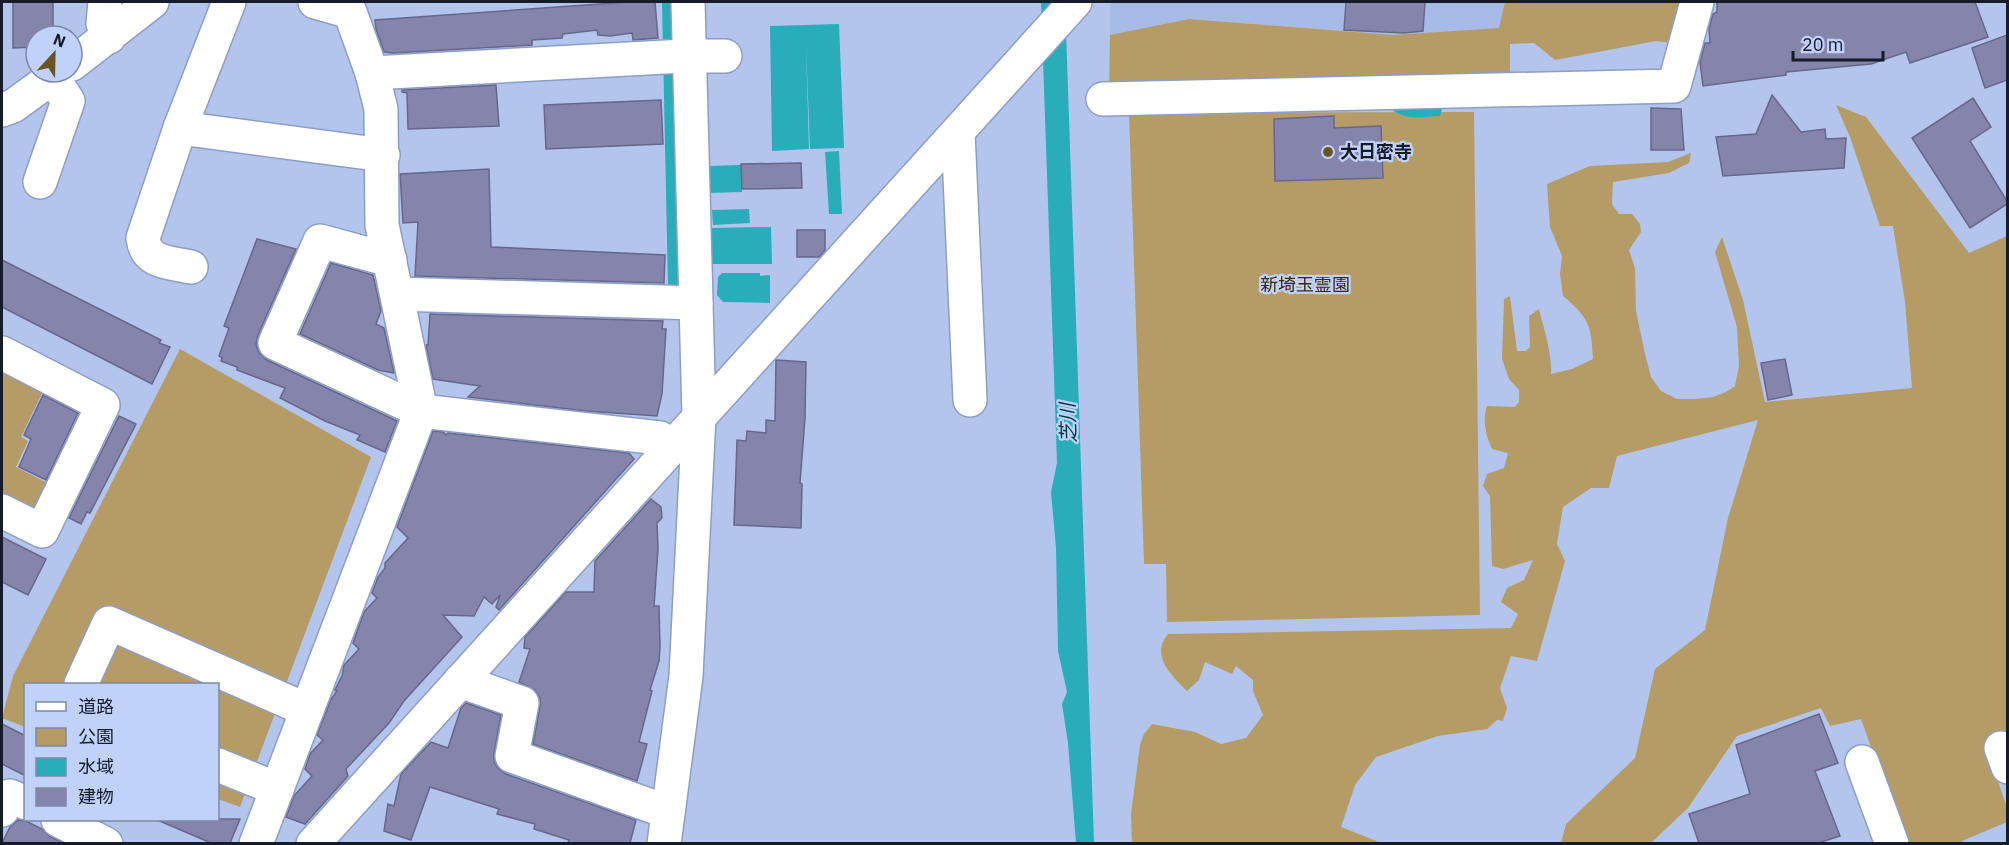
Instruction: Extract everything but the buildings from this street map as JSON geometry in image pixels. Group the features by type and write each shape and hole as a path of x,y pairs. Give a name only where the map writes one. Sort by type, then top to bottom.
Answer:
{"street":[{"path":"105,2 103,24 109,37"},
{"path":"84,55 152,2"},
{"path":"191,267 151,257 145,250 143,238 180,128 229,2"},
{"path":"256,843 421,411 382,225 381,109 372,73 352,7 315,2"},
{"path":"460,681 522,703 512,756 666,828 686,676 699,416 688,2"},
{"path":"313,843 1075,2"},
{"path":"1103,99 1674,86 1697,2"},
{"path":"372,73 725,56"},
{"path":"2,110 13,106 44,84"},
{"path":"40,182 68,101 65,84"},
{"path":"180,128 383,155"},
{"path":"958,132 970,400"},
{"path":"390,260 320,241 274,343 421,411 660,438 672,447"},
{"path":"397,294 696,303"},
{"path":"2,353 103,405 42,531 2,511"},
{"path":"81,683 109,623 307,710"},
{"path":"2007,749 2001,748 2007,767"},
{"path":"1862,762 1892,843"},
{"path":"219,765 277,789"},
{"path":"2,810 10,796 24,802"},
{"path":"62,821 106,843"}],"shaded area":[{"path":"1110,2 1505,2 1500,28 1393,35 1189,19 1110,35"}],"green space":[{"path":"1505,2 1682,2 1672,43 1656,41 1555,60 1534,43 1510,44 1510,84 1109,94 1110,35 1189,19 1393,35 1499,28"},
{"path":"1836,105 1866,117 1969,253 2007,236 2008,742 1988,751 2007,808 2007,822 1962,841 1963,843 1905,843 1861,719 1830,726 1821,708 1737,736 1688,808 1651,843 1561,843 1566,824 1635,758 1655,669 1705,630 1728,518 1758,420 1617,456 1609,488 1591,488 1563,507 1557,544 1565,561 1537,661 1511,656 1500,688 1507,708 1503,721 1497,720 1487,729 1438,736 1376,757 1355,785 1341,827 1379,843 1132,844 1131,814 1140,745 1144,734 1152,724 1195,732 1221,744 1246,738 1263,715 1253,691 1253,680 1236,666 1232,674 1205,662 1199,680 1187,691 1169,672 1162,657 1163,642 1168,634 1511,628 1518,614 1501,602 1507,588 1524,580 1533,560 1503,569 1492,566 1490,496 1483,486 1487,474 1504,468 1508,453 1492,449 1486,434 1487,406 1515,407 1519,402 1519,390 1509,379 1502,359 1504,299 1510,296 1517,351 1526,351 1530,347 1529,316 1539,309 1549,349 1551,374 1572,369 1593,359 1590,330 1587,323 1579,311 1563,296 1560,274 1562,256 1550,227 1547,184 1590,166 1668,162 1691,153 1689,163 1669,173 1613,182 1612,204 1619,214 1632,214 1640,224 1641,232 1629,250 1635,268 1636,311 1651,377 1661,391 1677,399 1695,399 1713,397 1735,386 1739,366 1737,327 1715,252 1722,237 1743,300 1765,402 1912,388 1905,302 1893,226 1880,226 1850,137"},
{"name":"新埼玉霊園","path":"1474,112 1480,615 1167,622 1166,564 1144,564 1129,113"},
{"path":"180,349 371,457 240,807 219,799 219,683 24,683 24,727 2,718 13,676"},
{"path":"2,359 47,383 21,437 28,441 16,467 53,486 40,511 2,501"}],"water":[{"path":"662,2 680,2 685,286 668,287"},
{"name":"芝川","path":"1041,2 1065,2 1094,843 1076,843 1068,743 1062,704 1067,692 1058,651 1056,548 1051,492 1057,463"},
{"path":"839,24 844,148 810,149 806,45 809,149 772,151 770,26"},
{"path":"1386,102 1443,105 1440,116 1410,117 1396,113"},
{"path":"839,151 842,214 829,214 825,152"},
{"path":"741,165 742,192 710,193 710,166"},
{"path":"749,209 750,223 713,225 712,210"},
{"path":"771,227 772,264 711,264 710,228"},
{"path":"722,273 770,275 770,303 723,302 717,295 718,277"}],"place":[{"name":"大日密寺","path":"1328,152"}]}
